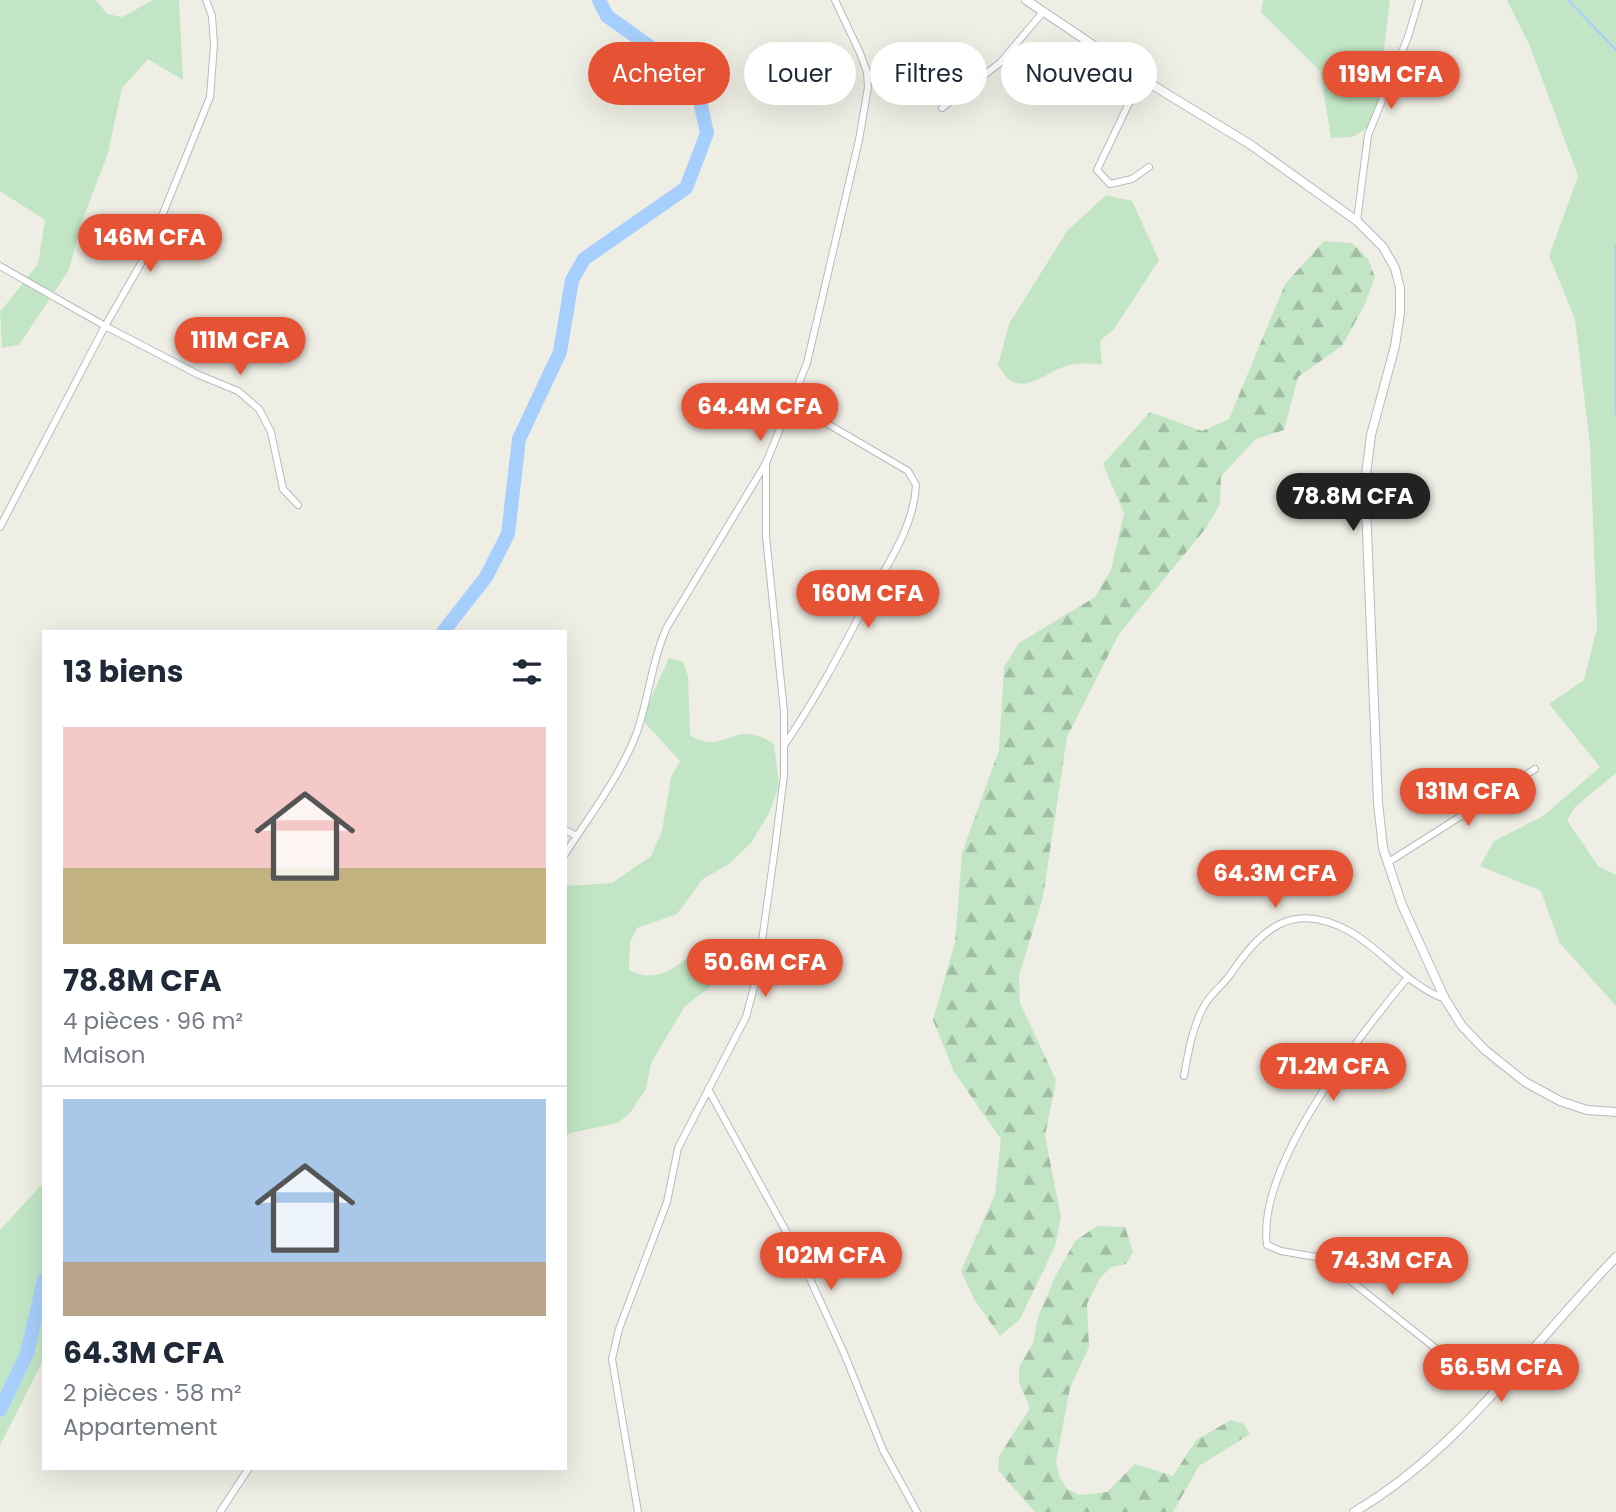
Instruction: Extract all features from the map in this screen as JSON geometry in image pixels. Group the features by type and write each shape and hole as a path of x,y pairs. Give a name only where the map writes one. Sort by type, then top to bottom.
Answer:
{"street":[{"path":"1,524 105,326 147,253 210,97 214,46 212,16 206,0"},
{"path":"567,851 635,736 651,687 658,647 667,627 766,463 807,363 824,299 868,87 867,72 860,53 835,0"},
{"path":"1026,0 1089,42"},
{"path":"1357,221 1368,135 1408,37 1419,0"},
{"path":"942,108 1001,62 1044,12"},
{"path":"1157,87 1251,145 1357,221 1375,237 1390,257 1398,279 1401,301 1395,346 1371,435 1366,482 1376,777 1387,863 1411,927 1445,999 1473,1038 1525,1082 1573,1107 1616,1112"},
{"path":"1128,105 1097,170 1110,184 1132,179 1149,167"},
{"path":"0,266 105,326 199,375 238,391 259,409 271,432 283,489 299,505"},
{"path":"783,746 835,665 887,568 903,533 916,485 908,471 821,419 790,409"},
{"path":"638,1512 612,1359 619,1329 667,1202 678,1148 746,1017 757,976 784,775 785,712 766,536 766,463"},
{"path":"1387,863 1535,769"},
{"path":"567,831 577,836"},
{"path":"1184,1076 1191,1040 1203,1008 1249,947 1271,926 1288,920 1312,918 1351,932 1408,977 1445,999"},
{"path":"1408,977 1344,1058 1291,1146 1277,1184 1266,1233 1267,1245 1281,1251 1322,1258 1439,1351 1507,1375"},
{"path":"708,1089 799,1255 844,1353 883,1450 917,1512"},
{"path":"1353,1512 1384,1494 1424,1464 1616,1257"},
{"path":"220,1512 247,1470"}],"green space":[{"path":"0,0 96,0 107,14 122,17 153,0 179,0 183,80 148,59 122,88 108,153 81,224 69,270 19,345 2,348 0,312 38,264 45,220 0,191"},
{"path":"1263,0 1390,0 1377,108 1371,126 1352,137 1331,138 1320,71 1261,12"},
{"path":"1507,0 1616,0 1616,773 1575,807 1567,820 1598,866 1616,875 1616,1006 1559,942 1541,891 1480,866 1494,841 1543,816 1600,767 1549,704 1584,680 1597,628 1590,445 1575,319 1549,256 1578,176 1529,44"},
{"path":"1106,195 1132,201 1159,260 1114,329 1100,341 1102,364 1074,364 1024,384 1015,382 1006,377 998,365 1009,324 1067,231"},
{"path":"1324,241 1352,243 1368,259 1375,277 1364,306 1342,346 1298,377 1284,430 1256,439 1221,476 1220,504 1206,528 1119,634 1067,737 1043,897 1019,976 1020,1003 1056,1080 1045,1136 1061,1217 1055,1246 1020,1319 1000,1336 974,1299 961,1271 995,1194 1001,1139 954,1072 933,1020 955,942 962,853 999,750 1004,667 1019,643 1095,597 1111,570 1124,513 1103,464 1150,412 1202,431 1229,419 1285,284"},
{"path":"669,658 683,662 688,676 690,735 701,741 711,742 749,734 774,744 779,786 769,813 751,843 729,864 703,879 677,914 637,928 630,942 629,970 650,976 659,974 677,966 702,946 722,951 725,965 709,988 685,1006 651,1063 646,1089 630,1113 618,1123 567,1135 567,886 612,883 651,856 662,831 671,777 680,761 644,722 646,709"},
{"path":"42,1184 42,1363 0,1445 0,1230"},
{"path":"1097,1226 1125,1227 1133,1252 1126,1264 1111,1267 1100,1278 1087,1304 1089,1347 1070,1388 1056,1462 1059,1476 1067,1489 1080,1495 1107,1492 1135,1464 1173,1476 1196,1440 1231,1420 1244,1424 1250,1434 1199,1466 1173,1512 1035,1512 998,1470 999,1456 1030,1408 1019,1383 1019,1367 1033,1343 1038,1317 1055,1277 1075,1241"}],"waterway":[{"path":"445,630 486,577 508,534 519,439 560,352 572,280 584,259 686,188 707,133 695,79 607,16 599,0"},
{"path":"1568,0 1616,50"},
{"path":"1616,246 1616,414"},
{"path":"0,1410 27,1353 42,1289"}]}
